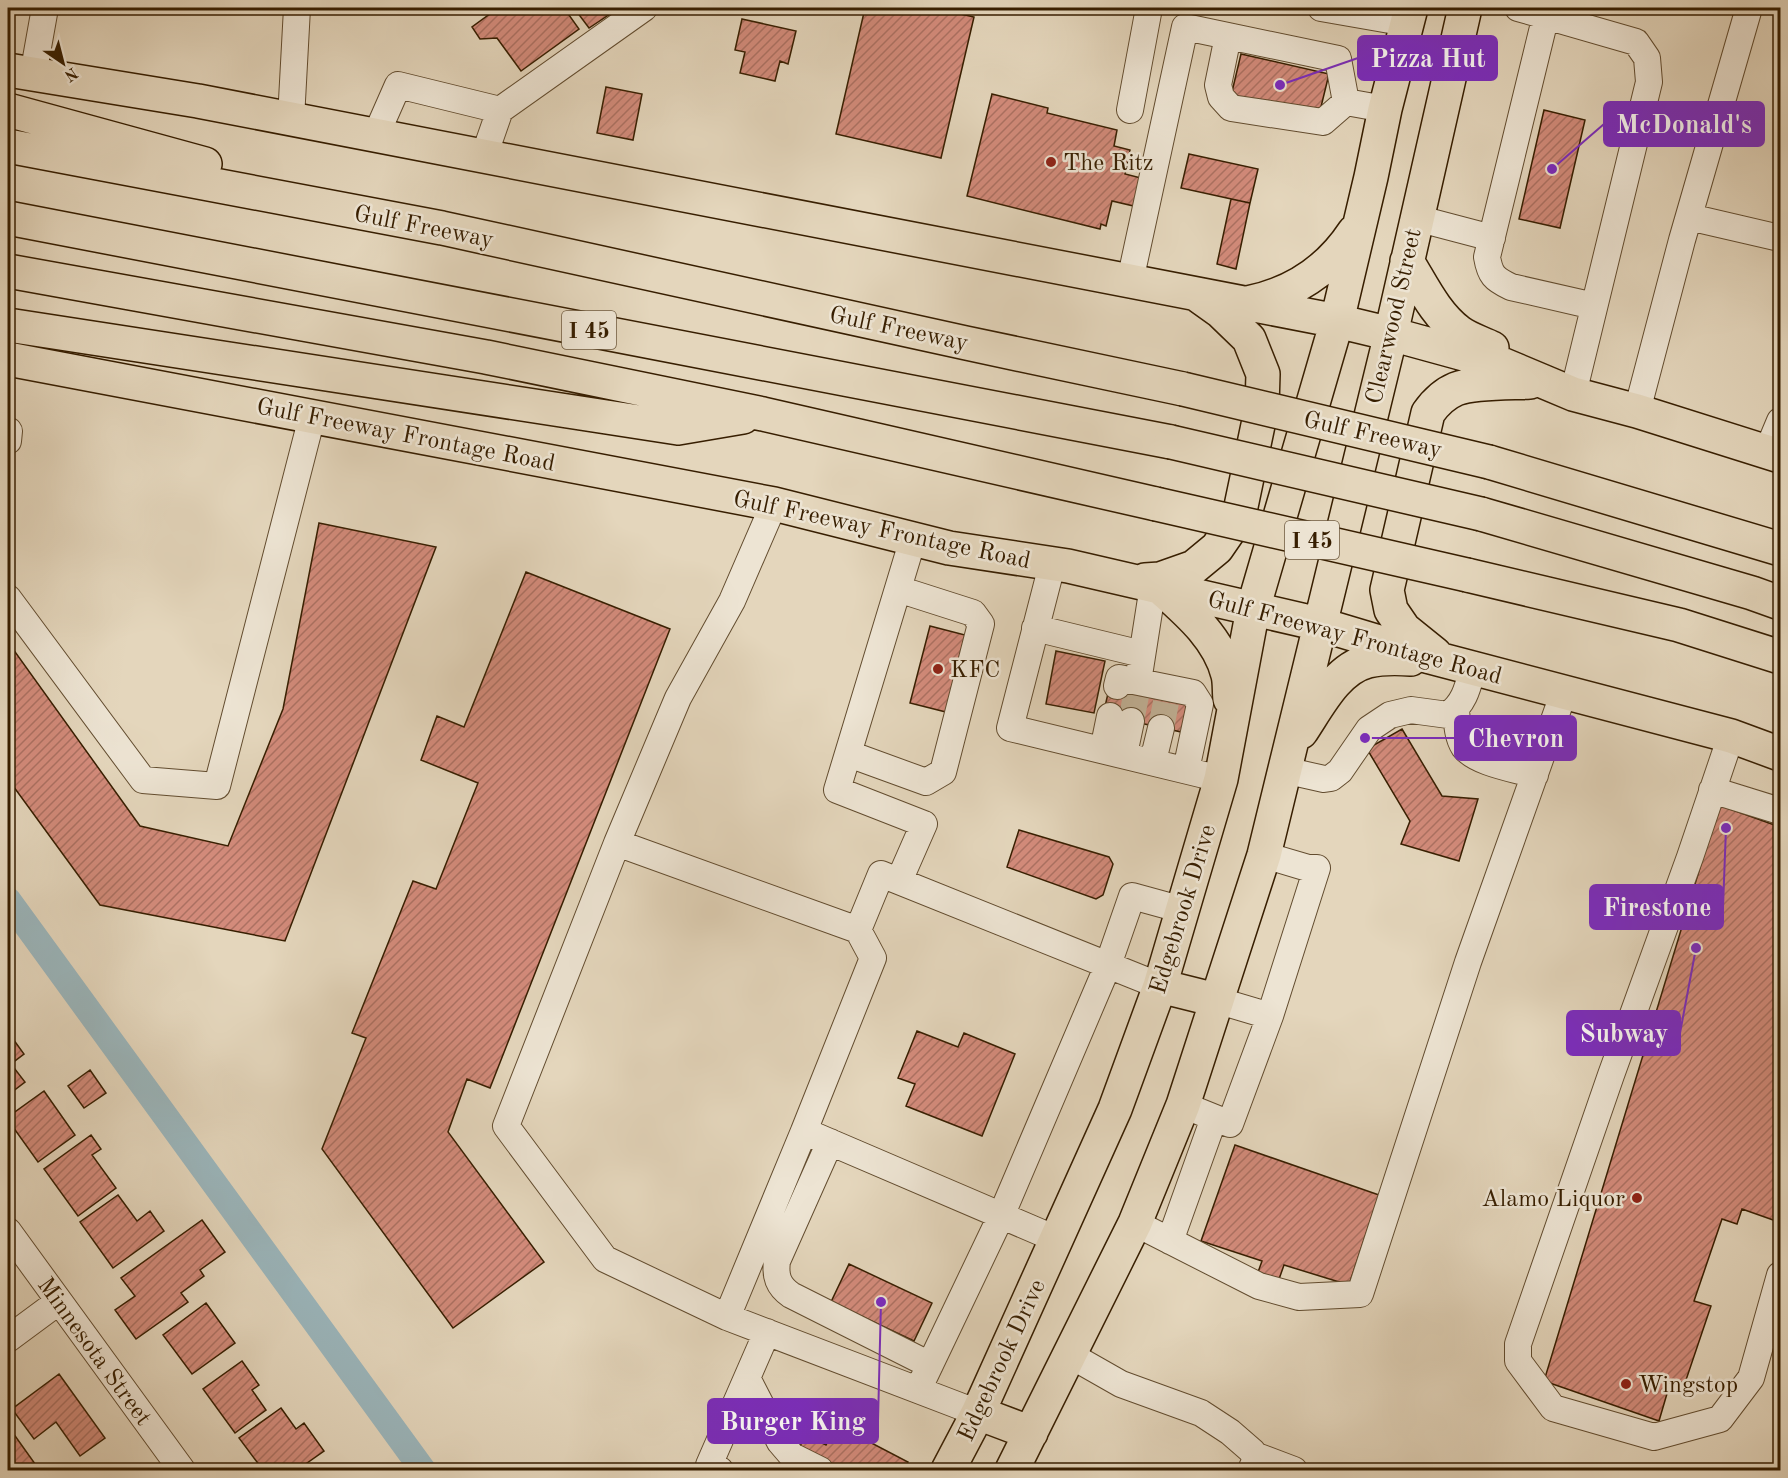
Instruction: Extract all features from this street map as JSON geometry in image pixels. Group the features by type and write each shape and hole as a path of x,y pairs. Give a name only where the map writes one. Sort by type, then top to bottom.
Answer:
{"main road":[{"name":"Clearwood Street","path":"1319,624 1391,334 1465,8"},
{"path":"1337,321 1385,109 1409,15"},
{"path":"20,73 198,101 1337,321 1504,365 1559,388 1774,454"},
{"path":"8,110 442,228"},
{"name":"Gulf Freeway","path":"8,146 442,228 1183,389 1490,462 1780,549"},
{"name":"I 45","path":"8,218 1171,442 1481,514 1780,603"},
{"path":"1246,303 1270,297 1305,281 1335,257 1358,226"},
{"path":"1407,261 1446,322 1461,334 1518,363 1559,388"},
{"name":"I 45","path":"8,271 486,357 763,414 1679,625 1780,657"},
{"path":"1195,293 1220,311 1249,339 1263,374 1262,406 1239,516 1217,548 1194,567 1148,585 1191,615 1215,646 1228,675 1232,719"},
{"name":"Edgebrook Drive","path":"948,1470 978,1413 1115,1109 1160,986 1221,779 1252,609 1337,321"},
{"path":"8,325 678,428 763,414"},
{"name":"Gulf Freeway Frontage Road","path":"8,359 774,504 949,548 1068,566 1319,624 1473,668 1731,736 1780,754"},
{"path":"1441,659 1404,629 1390,610 1387,590 1428,413 1436,402 1456,389 1488,383 1559,388"},
{"path":"1012,1470 1135,1223 1183,1105 1264,855 1319,624"},
{"path":"1287,761 1319,704 1341,676 1347,672 1366,661 1398,658 1441,659"},
{"path":"1160,986 1216,1000"},
{"path":"978,1413 1031,1433"}],"street":[{"path":"20,73 45,8"},
{"path":"291,119 297,8"},
{"path":"484,156 500,110 644,8"},
{"path":"1130,110 1149,8"},
{"path":"1321,8 1409,15"},
{"path":"1518,8 1546,15 1589,17 1636,42 1647,58 1649,82 1594,306 1559,388"},
{"path":"1637,411 1689,217 1749,8"},
{"path":"1546,15 1487,257 1489,271 1498,281 1511,287 1594,306"},
{"path":"1130,281 1185,27 1338,58 1346,102"},
{"path":"1228,36 1218,85 1221,97 1231,108 1323,122 1346,102"},
{"path":"376,135 398,85 500,110"},
{"path":"1346,102 1385,109"},
{"path":"1689,217 1780,238"},
{"path":"1416,218 1492,238"},
{"path":"8,598 143,780 217,786 312,417"},
{"path":"1774,454 1780,421"},
{"path":"774,504 732,601 678,698 617,843 506,1126 605,1260 727,1317 978,1413"},
{"path":"899,881 924,824 837,790 913,539"},
{"path":"1052,565 1010,728 1221,779"},
{"path":"1148,585 1142,654 1131,686 1168,693 1193,693 1200,704 1186,770"},
{"path":"849,754 926,782 944,772 981,624 973,613 898,589"},
{"path":"1035,628 1142,654"},
{"path":"1287,761 1324,779 1331,778 1340,771 1369,729 1390,715 1411,710 1448,715 1456,709 1464,698 1473,668"},
{"path":"1135,1223 1259,1286 1299,1297 1360,1294 1468,962 1564,692"},
{"path":"1456,709 1458,732 1464,747 1477,758 1534,775"},
{"path":"1113,752 1121,719"},
{"path":"1153,761 1161,728"},
{"path":"1731,736 1518,1344 1518,1361 1553,1408 1654,1437 1720,1419 1750,1378 1780,1275"},
{"path":"1712,790 1780,811"},
{"path":"617,843 858,930 873,958 727,1317"},
{"path":"1183,1105 1230,1124 1270,1016 1317,868 1308,868 1264,855"},
{"path":"858,930 881,874 1160,986"},
{"path":"918,1390 1001,1216 1107,965 1132,896 1183,910"},
{"path":"1216,1000 1270,1016"},
{"path":"1170,1241 1214,1118"},
{"path":"804,1131 1056,1239"},
{"path":"830,1142 777,1261 776,1277 784,1290 930,1365"},
{"name":"Minnesota Street","path":"8,1231 182,1470"},
{"path":"8,1339 58,1302"},
{"path":"711,1469 767,1332"},
{"path":"1070,1355 1120,1384 1201,1413 1230,1432 1253,1452 1253,1463 1294,1470"},
{"path":"747,1378 780,1442 792,1456 820,1470"}],"building":[{"path":"498,8 564,8 579,29 521,71 497,38 480,39 472,27"},
{"path":"574,8 619,8 589,28"},
{"path":"865,8 934,8 974,17 941,158 836,134"},
{"path":"742,19 796,31 788,64 780,61 775,81 740,73 745,52 735,50"},
{"path":"1241,54 1329,74 1319,115 1231,96"},
{"path":"606,87 642,94 633,140 597,133"},
{"name":"The Ritz","path":"992,94 1048,108 1047,113 1117,130 1114,146 1130,150 1125,174 1145,179 1138,207 1112,201 1106,226 1101,224 1100,229 967,196"},
{"path":"1544,110 1585,120 1560,228 1519,219"},
{"path":"1189,154 1258,169 1250,203 1181,188"},
{"path":"1231,199 1250,203 1236,269 1217,264"},
{"path":"319,523 436,547 285,941 100,905 8,779 8,642 140,826 228,846 283,709"},
{"path":"526,572 670,629 490,1088 467,1079 448,1132 544,1262 453,1328 322,1149 366,1038 352,1033 413,881 436,889 478,783 421,760 437,716 464,727"},
{"name":"KFC","path":"930,626 965,635 946,712 910,703"},
{"path":"1056,651 1105,661 1094,713 1046,704"},
{"path":"1110,685 1192,703 1186,733 1103,715"},
{"path":"1402,729 1442,796 1478,799 1459,861 1401,844 1410,821 1367,749"},
{"path":"1719,805 1780,827 1780,1207 1776,1221 1742,1209 1737,1224 1722,1219 1694,1301 1711,1306 1685,1383 1671,1380 1659,1421 1544,1381"},
{"path":"1019,830 1109,857 1113,864 1103,895 1096,899 1007,867"},
{"path":"917,1031 958,1047 964,1033 1015,1054 982,1136 906,1106 915,1084 898,1078"},
{"path":"8,1032 24,1054 11,1064 25,1082 8,1095"},
{"path":"90,1070 106,1093 84,1108 68,1086"},
{"path":"44,1091 75,1135 38,1162 8,1117"},
{"path":"91,1135 101,1149 92,1155 116,1188 78,1216 44,1169"},
{"path":"1235,1145 1379,1195 1349,1285 1284,1265 1278,1282 1257,1275 1262,1261 1201,1241"},
{"path":"118,1195 137,1221 150,1211 164,1231 113,1268 80,1222"},
{"path":"202,1220 225,1252 200,1270 204,1276 181,1293 188,1302 136,1339 115,1310 135,1296 121,1278"},
{"path":"849,1264 932,1303 914,1341 831,1302"},
{"path":"206,1303 235,1343 192,1374 163,1335"},
{"path":"242,1361 259,1385 252,1390 266,1410 235,1433 203,1389"},
{"path":"59,1374 105,1438 80,1456 56,1422 34,1439 12,1409"},
{"path":"281,1408 296,1429 304,1423 324,1451 297,1470 263,1470 239,1438"},
{"path":"837,1425 908,1462 903,1470 842,1470 799,1448 806,1435 826,1445"},
{"path":"8,1426 38,1468 35,1470 8,1470"}],"waterway":[{"path":"8,900 423,1470"}],"tunnel":[{"path":"1131,721 1137,691"},
{"path":"1161,728 1167,697"}],"place":[{"name":"Pizza Hut","path":"1280,85"},
{"name":"The Ritz","path":"1051,162"},
{"name":"McDonald's","path":"1552,169"},
{"name":"KFC","path":"938,669"},
{"name":"Chevron","path":"1365,738"},
{"name":"Firestone","path":"1726,828"},
{"name":"Subway","path":"1696,948"},
{"name":"Alamo Liquor","path":"1637,1198"},
{"name":"Burger King","path":"881,1302"},
{"name":"Wingstop","path":"1626,1384"}]}
